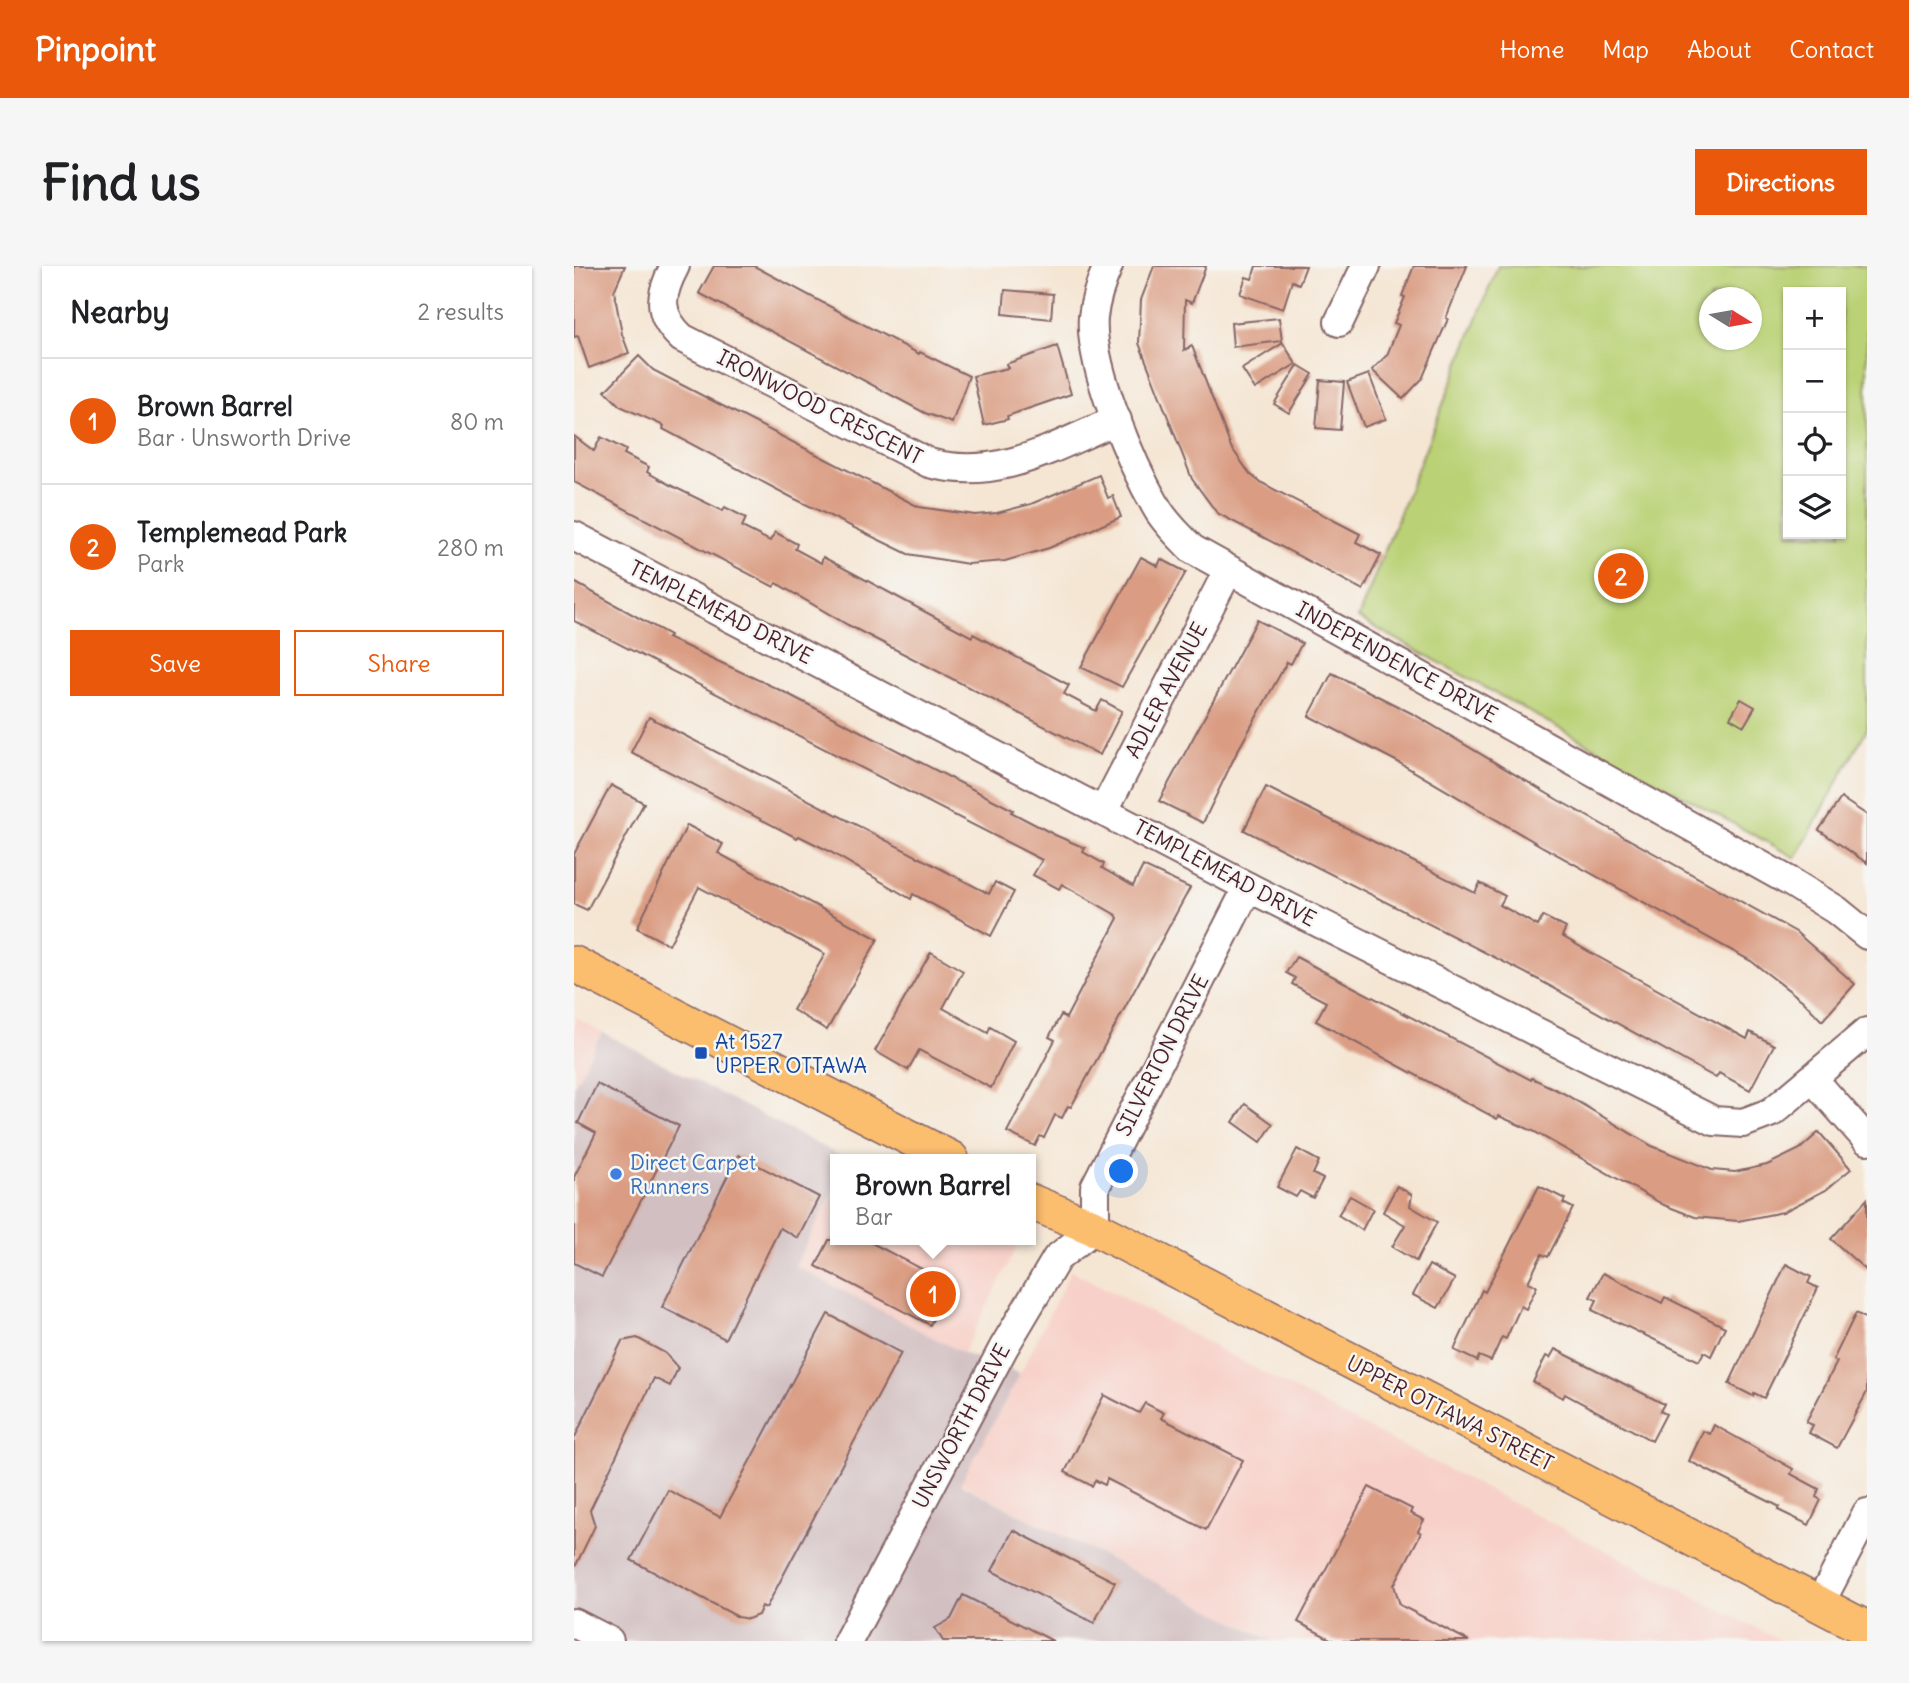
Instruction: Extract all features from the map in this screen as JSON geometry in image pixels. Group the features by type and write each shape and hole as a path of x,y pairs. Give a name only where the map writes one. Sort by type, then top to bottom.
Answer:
{"main road":[{"path":"574,964 941,1154"},
{"name":"UPPER OTTAWA STREET","path":"1036,1204 1096,1228 1867,1629"}],"street":[{"name":"IRONWOOD CRESCENT","path":"676,266 663,289 661,307 665,319 682,338 929,463 967,471 1002,467 1117,420"},
{"name":"INDEPENDENCE DRIVE","path":"1108,266 1100,286 1093,318 1096,359 1117,420 1158,510 1192,549 1778,875 1836,910 1867,935"},
{"path":"1339,322 1366,266"},
{"name":"TEMPLEMEAD DRIVE","path":"574,536 1248,887 1714,1121 1743,1123 1772,1112 1867,1032"},
{"name":"ADLER AVENUE","path":"1104,810 1228,571"},
{"name":"SILVERTON DRIVE","path":"1096,1228 1095,1187 1248,887"},
{"path":"1813,1079 1867,1140"},
{"name":"UNSWORTH DRIVE","path":"848,1641 1004,1347 1050,1269 1057,1258 1096,1228"},
{"path":"1819,1605 1867,1513"},
{"path":"574,1623 609,1641"}],"shaded area":[{"path":"574,1017 602,1032 574,1086"},
{"path":"602,1032 836,1154 830,1154 830,1196 795,1266 963,1353 1020,1374 960,1484 1273,1641 574,1641 574,1086"},
{"path":"830,1196 830,1245 1017,1247 963,1353 794,1266"},
{"path":"1071,1270 1348,1418 1781,1641 1273,1641 960,1483 1020,1374"}],"green space":[{"path":"1498,266 1867,266 1867,729 1796,858 1358,618"}],"building":[{"path":"574,266 625,266 614,291 622,334 629,353 589,368 578,336 574,337"},
{"path":"714,266 754,266 919,354 920,352 969,376 952,423 925,413 699,293"},
{"path":"1154,266 1206,266 1192,303 1185,300 1184,350 1192,346 1231,447 1250,474 1260,482 1360,534 1356,542 1381,555 1363,590 1217,513 1192,479 1139,343 1141,300"},
{"path":"1256,266 1306,266 1299,284 1292,281 1283,309 1240,294 1246,277 1252,279"},
{"path":"1414,266 1467,266 1422,379 1403,399 1372,370 1387,355 1399,325 1394,323 1405,297 1402,296"},
{"path":"1005,290 1053,294 1051,319 1003,314"},
{"path":"1279,318 1282,341 1233,347 1231,323"},
{"path":"1283,343 1296,364 1255,389 1242,369"},
{"path":"1057,346 1071,394 1007,416 1008,419 984,425 973,376 1008,368 1006,364"},
{"path":"639,356 653,370 919,507 975,515 997,513 1031,504 1099,475 1108,498 1113,496 1121,517 1049,548 1005,561 968,564 908,554 791,497 663,429 664,426 620,406 605,391"},
{"path":"1298,365 1313,374 1289,413 1274,404"},
{"path":"1369,374 1386,419 1364,427 1347,382"},
{"path":"1320,380 1344,382 1340,430 1316,428"},
{"path":"574,436 594,451 601,437 626,450 624,454 649,467 647,472 723,511 725,507 746,518 742,527 770,541 775,532 797,544 795,549 821,563 823,557 972,637 973,634 1069,685 1064,694 1096,711 1102,700 1122,711 1100,755 848,625 776,583 774,587 574,482"},
{"path":"1141,557 1158,566 1161,559 1186,572 1122,687 1081,667"},
{"path":"574,582 670,635 668,638 782,691 1013,810 1011,812 1055,835 1085,848 1083,852 1104,864 1102,868 1133,886 1143,866 1190,888 1071,1107 1068,1106 1062,1118 1055,1115 1044,1138 1040,1136 1035,1146 1007,1132 1055,1040 1049,1037 1061,1015 1066,1018 1118,918 1116,915 1062,884 1059,889 1033,875 1042,860 574,621"},
{"path":"1257,620 1302,643 1291,664 1287,662 1237,752 1203,823 1159,801"},
{"path":"1332,673 1415,715 1558,800 1796,932 1855,984 1822,1021 1803,1001 1751,961 1543,847 1396,761 1309,716"},
{"path":"1741,699 1755,707 1744,726 1730,718"},
{"path":"649,717 989,894 995,882 1014,892 991,936 913,894 911,899 827,850 799,836 797,838 631,752"},
{"path":"611,785 644,803 587,910 574,904 574,854"},
{"path":"1266,787 1475,893 1480,883 1505,896 1500,905 1538,926 1543,916 1566,928 1562,936 1593,954 1747,1039 1750,1032 1774,1045 1750,1090 1719,1073 1716,1078 1539,980 1244,830"},
{"path":"1841,798 1867,815 1867,863 1819,830"},
{"path":"687,825 723,844 718,853 878,939 827,1030 793,1010 825,954 699,887 669,945 637,928"},
{"path":"931,952 963,971 943,1008 988,1033 990,1027 1014,1041 991,1088 919,1050 908,1070 875,1051"},
{"path":"1296,957 1531,1080 1532,1078 1563,1093 1652,1146 1712,1170 1735,1172 1767,1165 1800,1149 1819,1132 1851,1169 1826,1190 1783,1212 1738,1221 1695,1217 1664,1205 1533,1131 1499,1116 1497,1119 1316,1021 1326,1002 1292,984 1295,978 1286,973"},
{"path":"597,1084 679,1126 602,1277 574,1263 574,1177 596,1133 578,1123"},
{"path":"1245,1104 1273,1124 1261,1142 1233,1122"},
{"path":"1297,1149 1319,1161 1313,1174 1323,1179 1313,1198 1300,1191 1296,1197 1277,1187"},
{"path":"738,1155 819,1197 798,1238 780,1228 725,1339 662,1307"},
{"path":"1397,1186 1412,1195 1410,1206 1437,1222 1416,1261 1392,1247 1405,1225 1383,1212"},
{"path":"1539,1186 1565,1199 1563,1203 1573,1208 1548,1257 1542,1254 1528,1282 1537,1286 1526,1309 1521,1306 1506,1339 1502,1337 1491,1361 1479,1356 1477,1361 1454,1350 1482,1290 1485,1292"},
{"path":"1350,1196 1373,1209 1362,1230 1338,1215"},
{"path":"1867,1199 1867,1271 1831,1239"},
{"path":"829,1240 830,1245 876,1245 951,1284 930,1325 816,1266"},
{"path":"1786,1264 1811,1277 1808,1283 1818,1288 1764,1398 1754,1393 1753,1396 1729,1384"},
{"path":"1429,1265 1455,1279 1438,1308 1413,1295"},
{"path":"1603,1273 1662,1303 1665,1297 1725,1327 1711,1356 1704,1352 1699,1361 1592,1310 1597,1300 1590,1297"},
{"path":"1856,1313 1867,1319 1867,1392 1837,1448 1809,1433 1813,1425 1806,1422 1837,1362 1833,1360"},
{"path":"828,1314 901,1353 766,1608 762,1606 758,1615 748,1619 738,1617 631,1560 668,1490 720,1517"},
{"path":"637,1338 665,1353 678,1368 670,1386 654,1378 590,1510 595,1526 574,1569 574,1439 622,1341"},
{"path":"1555,1349 1664,1404 1660,1411 1666,1414 1652,1441 1565,1394 1563,1398 1533,1382 1546,1356 1550,1358"},
{"path":"1104,1395 1139,1413 1145,1403 1164,1413 1161,1418 1243,1460 1206,1530 1107,1479 1105,1485 1095,1480 1092,1486 1065,1472"},
{"path":"1714,1425 1793,1469 1791,1474 1819,1489 1816,1497 1821,1500 1809,1525 1778,1510 1780,1507 1689,1461 1703,1431 1710,1434"},
{"path":"1369,1487 1412,1509 1410,1513 1424,1520 1418,1531 1421,1533 1394,1585 1400,1605 1469,1641 1334,1641 1298,1622"},
{"path":"1013,1530 1115,1582 1094,1623 992,1571"},
{"path":"963,1595 1053,1641 943,1641 935,1628 951,1619"}],"place":[{"name":"Templemead Park","path":"1621,576"},
{"name":"At 1527 UPPER OTTAWA","path":"701,1053"},
{"name":"Direct Carpet Runners","path":"616,1174"},
{"name":"Brown Barrel","path":"933,1294"}]}
